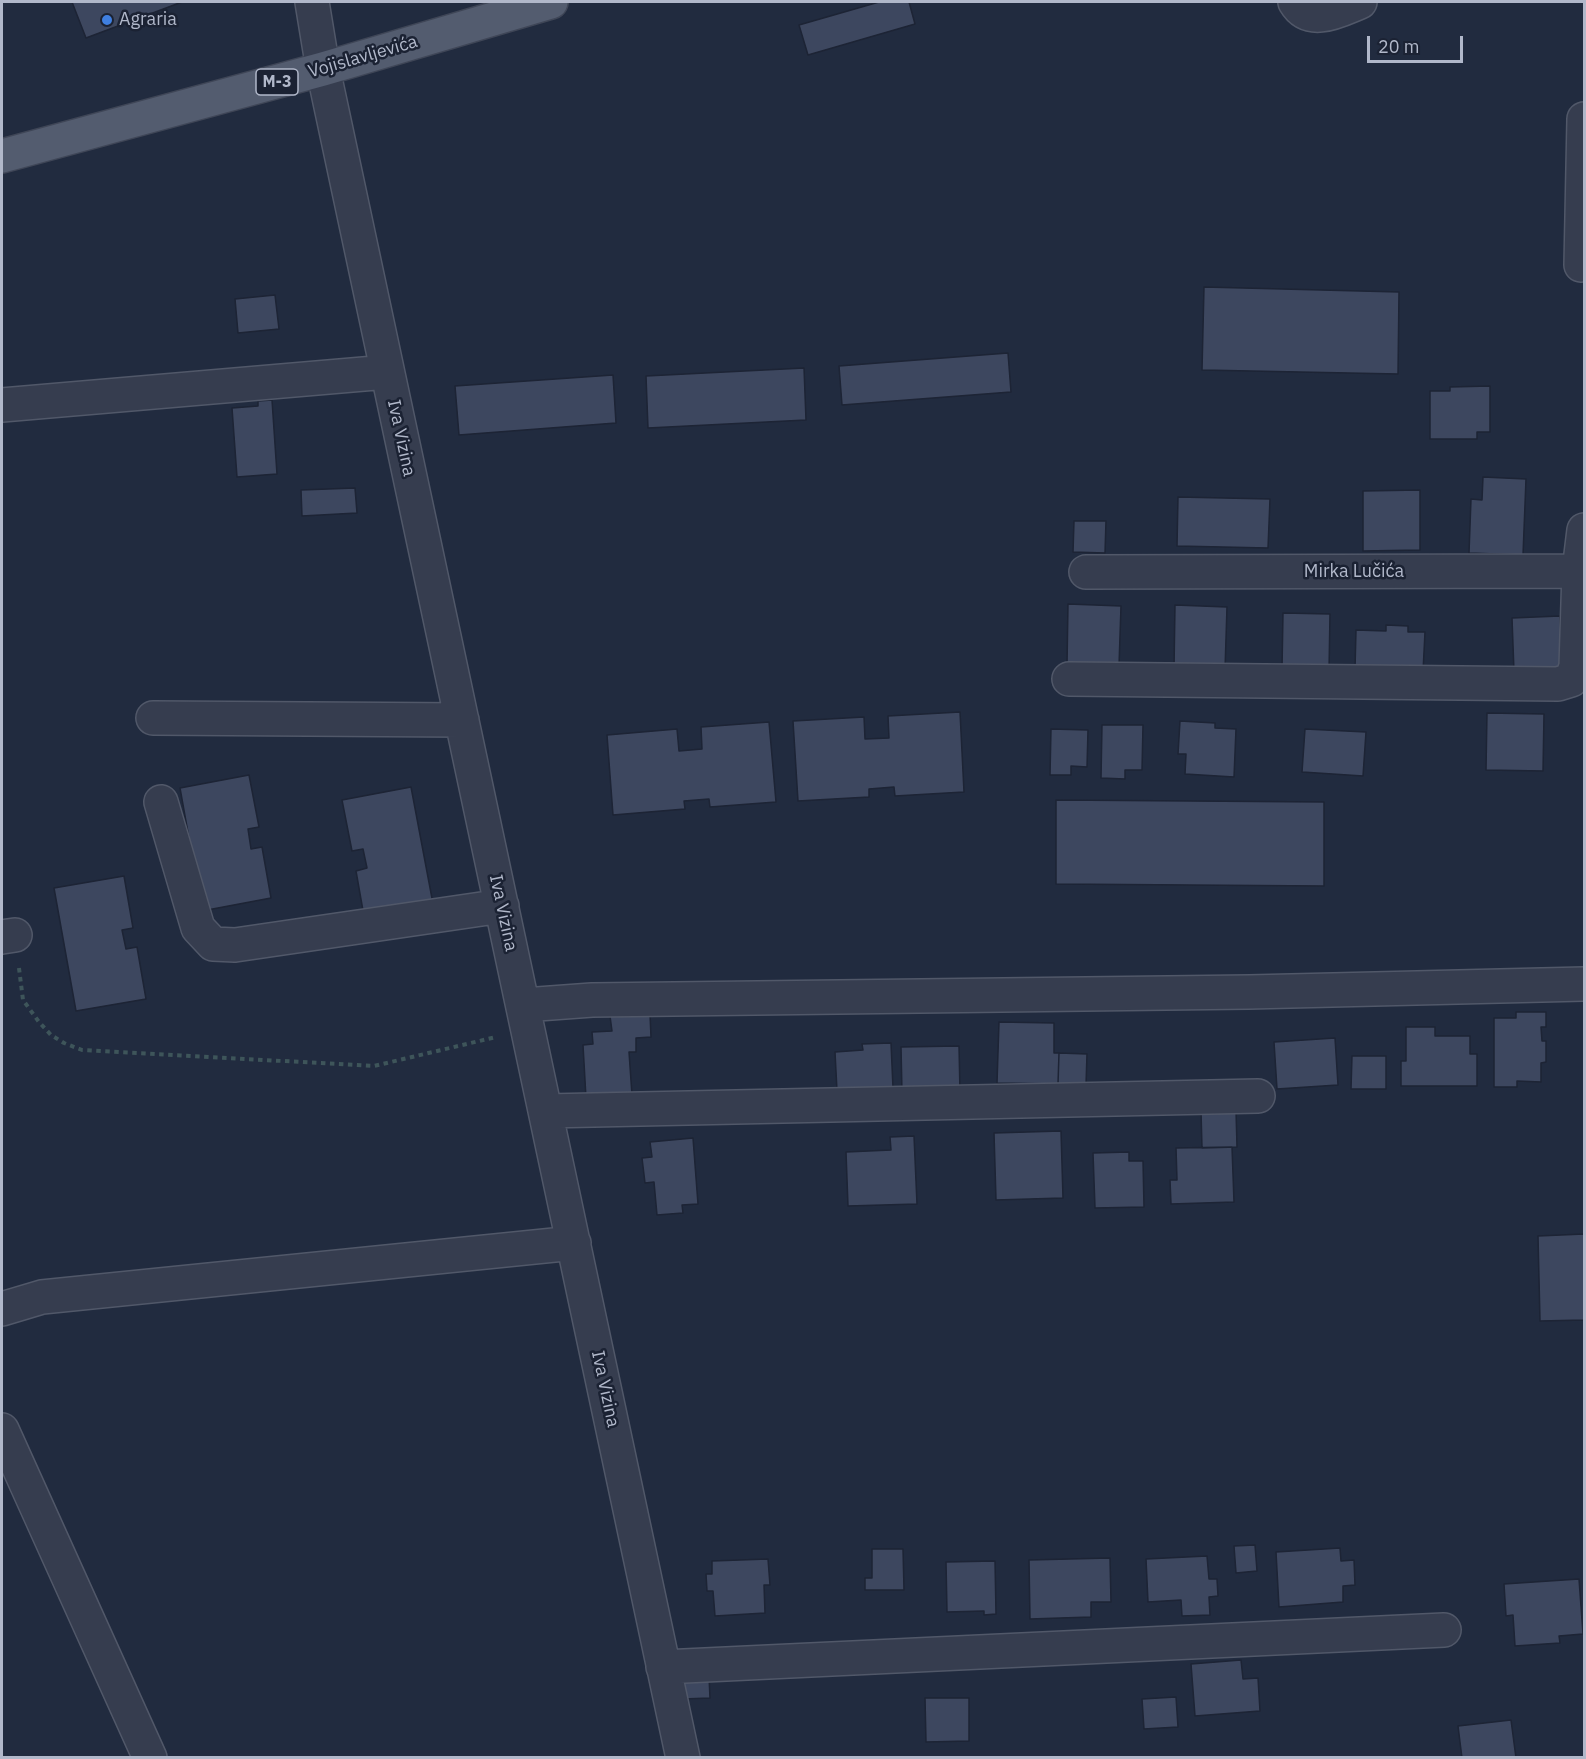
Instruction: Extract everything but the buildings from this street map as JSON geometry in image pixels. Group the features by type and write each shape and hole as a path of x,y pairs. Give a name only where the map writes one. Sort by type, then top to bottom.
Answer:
{"main road":[{"name":"Vojislavljevića","path":"2,156 323,69 551,2"}],"street":[{"name":"Iva Vizina","path":"314,2 323,69 683,1758"},
{"path":"1295,2 1306,13 1316,16 1330,14 1360,2"},
{"path":"1581,265 1584,119"},
{"path":"2,405 387,372"},
{"path":"1068,679 1558,684 1571,680 1576,667 1579,571 1584,530"},
{"name":"Mirka Lučića","path":"1086,572 1579,571"},
{"path":"153,718 462,720"},
{"path":"161,802 198,928 213,944 235,945 502,906"},
{"path":"526,1017 591,1000 1249,992 1584,984"},
{"path":"546,1111 1258,1096"},
{"path":"2,1309 42,1297 574,1243"},
{"path":"2,1430 150,1758"},
{"path":"663,1667 1444,1630"}],"path":[{"path":"8,936 23,1000 51,1035 82,1050 374,1066 526,1017"}],"place":[{"name":"Agraria","path":"107,20"}]}
